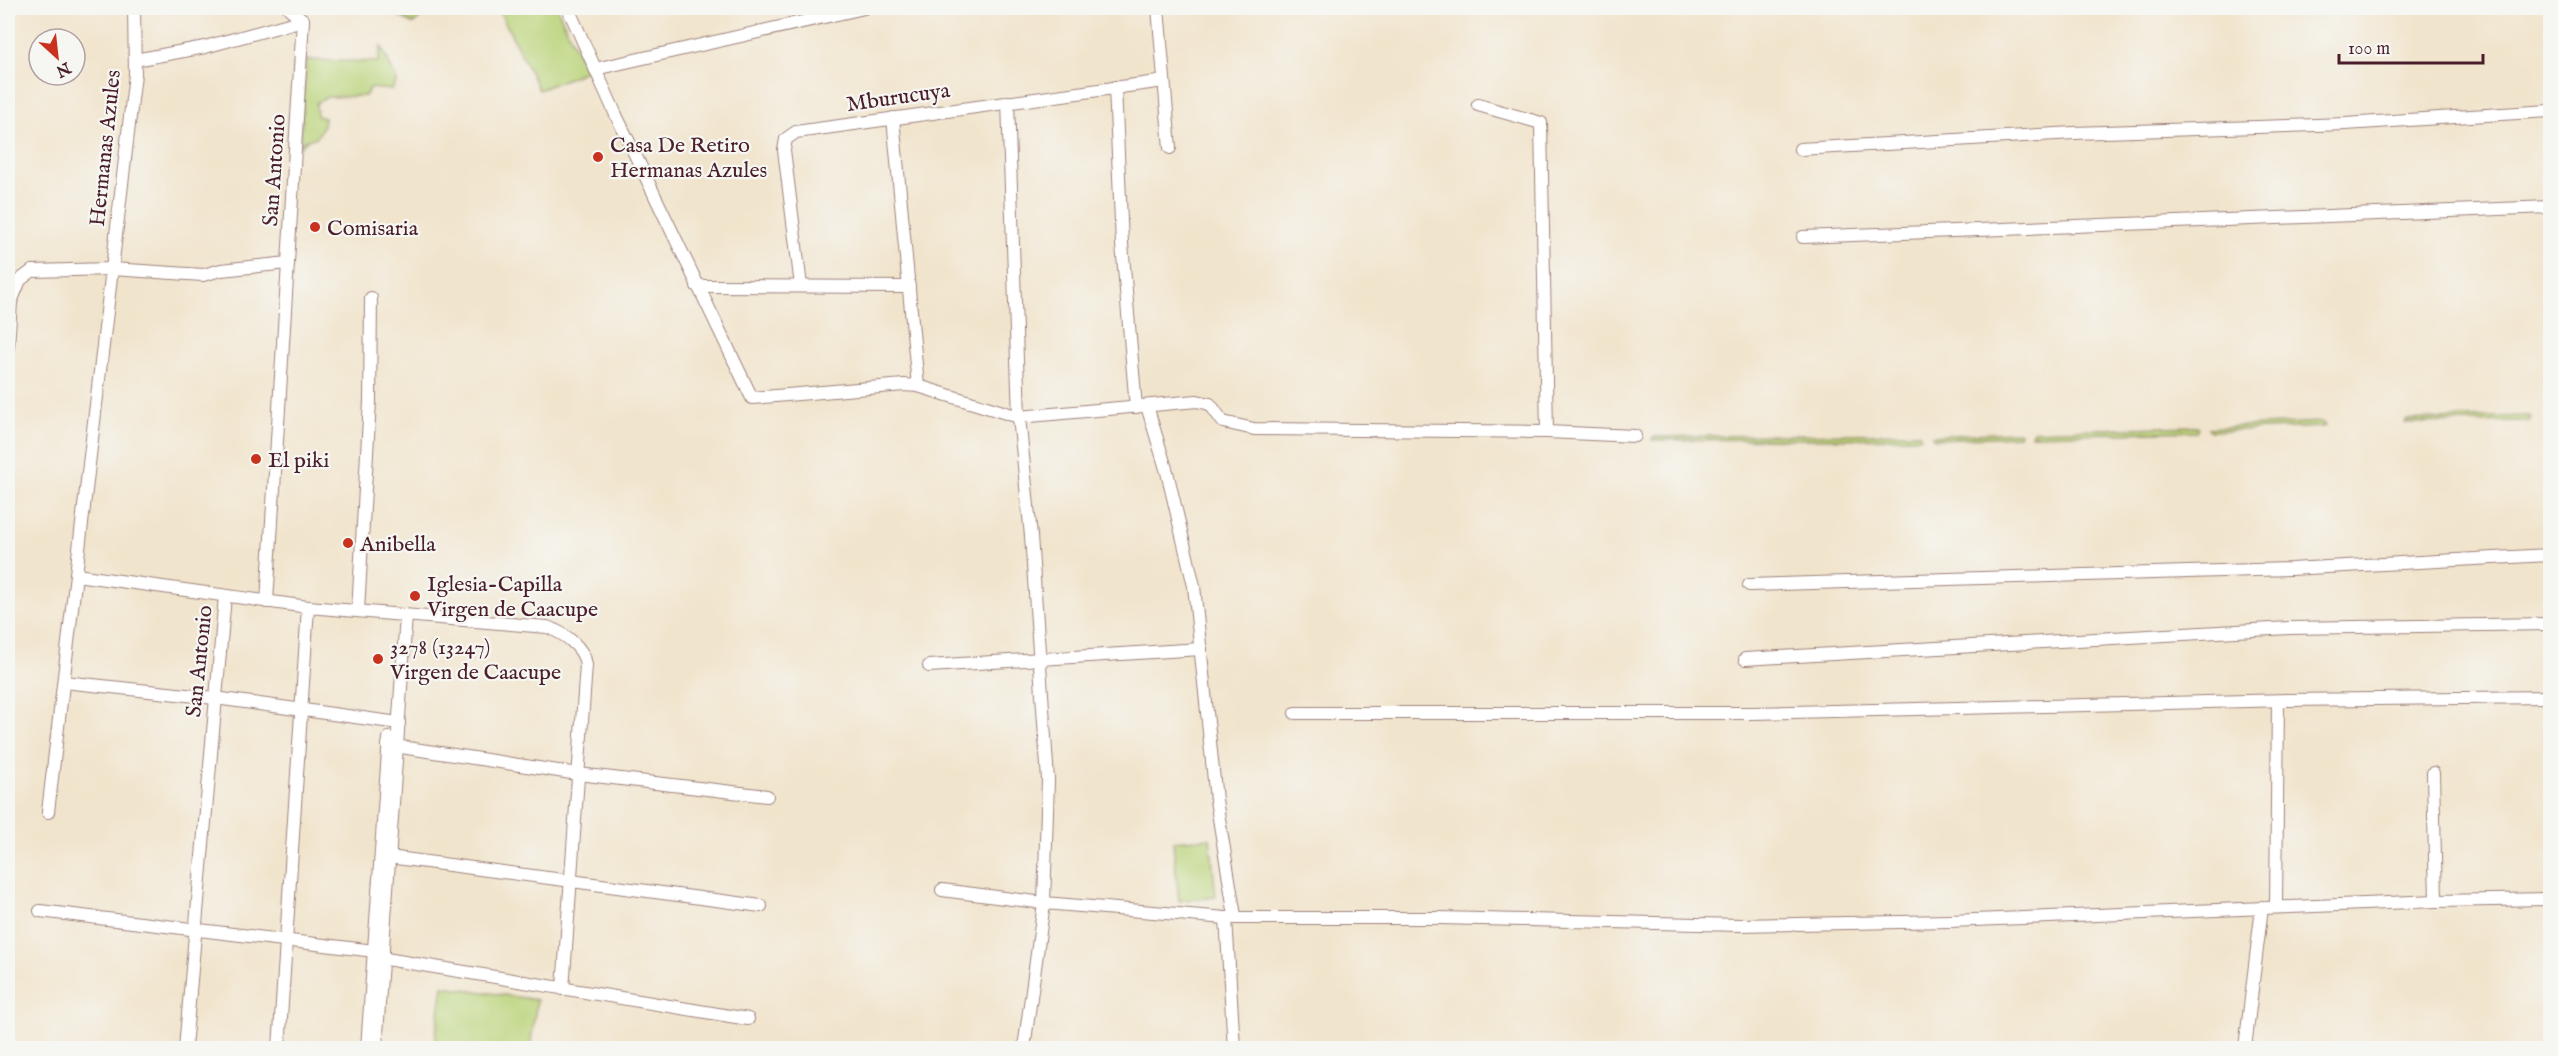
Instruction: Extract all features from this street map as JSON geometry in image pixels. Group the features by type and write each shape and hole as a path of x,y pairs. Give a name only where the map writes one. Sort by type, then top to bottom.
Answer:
{"street":[{"path":"134,8 135,60"},
{"path":"568,8 752,398 904,385 918,387 1019,417 1197,401 1207,403 1223,422 1254,429 1547,432 1635,436"},
{"path":"595,69 864,8"},
{"path":"1158,8 1170,148"},
{"name":"Hermanas Azules","path":"48,812 135,60 205,47 298,12"},
{"name":"San Antonio","path":"186,1048 225,596 267,602 288,263 298,12"},
{"name":"Mburucuya","path":"801,286 784,150 786,139 803,130 1164,81"},
{"path":"1115,87 1122,244 1142,407 1167,472 1194,586 1216,800 1231,917 1234,1048"},
{"path":"1008,102 1019,417 1031,536 1048,780 1044,903 1024,1048"},
{"path":"1478,105 1541,123 1547,432"},
{"path":"1800,149 2074,133 2345,124 2550,111"},
{"path":"893,118 918,387"},
{"path":"1803,237 2550,207"},
{"path":"8,346 11,302 16,286 24,275 32,271 112,269 202,275 288,263"},
{"path":"698,285 909,286"},
{"path":"358,611 370,401 371,298"},
{"path":"1749,585 2290,569 2550,555"},
{"path":"76,575 225,596"},
{"path":"267,602 547,627 555,630 583,653 586,665 562,989"},
{"path":"279,1048 308,607"},
{"path":"367,1048 378,954 393,746 398,727 406,616"},
{"path":"1744,659 2289,628 2550,624"},
{"path":"929,666 1201,649"},
{"path":"64,682 215,698 398,727"},
{"path":"1295,713 1752,713 2550,697"},
{"path":"2276,906 2278,701"},
{"path":"393,746 578,774 767,796"},
{"path":"2433,773 2436,900"},
{"path":"385,856 761,906"},
{"path":"942,890 1044,903 1231,917 1802,925 2436,900 2550,899"},
{"path":"2245,1048 2262,907"},
{"path":"40,911 285,940 378,954 562,989 748,1019"},
{"path":"376,1048 378,954"}],"green space":[{"path":"375,8 423,8 424,15 413,24 392,12"},
{"path":"498,8 557,8 586,71 539,90"},
{"path":"381,46 397,80 392,90 370,88 365,96 327,97 316,103 317,116 324,118 323,126 317,137 305,141 300,148 306,60 378,62"},
{"path":"2529,416 2531,418 2529,421 2405,423 2407,420"},
{"path":"2322,422 2325,426 2210,431 2208,428"},
{"path":"2197,426 2199,428 2197,431 2031,435 2033,431"},
{"path":"1919,433 1921,437 1919,438 1652,440 1654,437"},
{"path":"2020,433 2018,436 1934,439 1932,436"},
{"path":"1210,838 1216,897 1179,901 1173,841"},
{"path":"443,986 537,1000 530,1048 434,1048"}],"place":[{"name":"Casa De Retiro Hermanas Azules","path":"598,157"},
{"name":"Comisaria","path":"315,227"},
{"name":"El piki","path":"256,459"},
{"name":"Anibella","path":"348,543"},
{"name":"Iglesia-Capilla Virgen de Caacupe","path":"415,596"},
{"name":"3278 (13247) Virgen de Caacupe","path":"378,659"}]}
